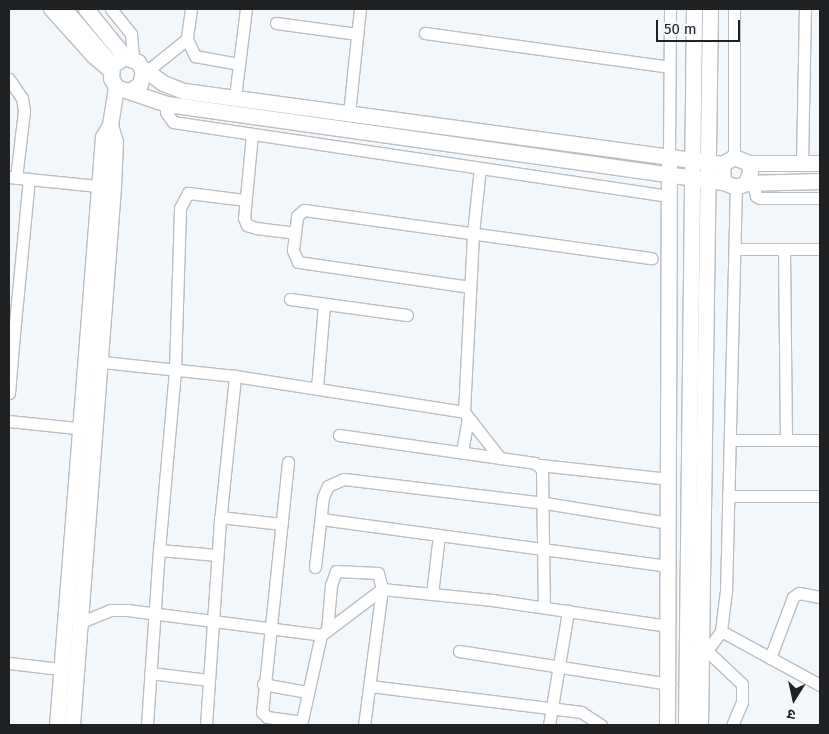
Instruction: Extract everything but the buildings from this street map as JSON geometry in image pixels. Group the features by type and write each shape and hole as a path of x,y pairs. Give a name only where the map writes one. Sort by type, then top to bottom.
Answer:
{"street":[{"path":"49,9 92,58 128,65 187,39"},
{"path":"64,9 128,65 163,83 184,91 692,159 748,163 820,164"},
{"path":"86,9 140,84 124,89"},
{"path":"57,725 61,669 88,429 101,362 106,187 103,137 124,89 131,34 111,9"},
{"path":"191,9 187,39 195,56 239,64"},
{"path":"236,97 246,9"},
{"path":"349,113 360,9"},
{"path":"667,725 669,684 670,9"},
{"path":"694,9 689,496 700,725"},
{"path":"669,642 697,647 711,645 721,631 726,593 735,248 733,183 721,161 710,9"},
{"path":"721,161 734,9"},
{"path":"802,164 805,9"},
{"path":"276,23 357,34"},
{"path":"425,33 669,67"},
{"path":"9,79 22,98 24,111 12,177 106,187"},
{"path":"124,89 145,98 168,104 669,175 733,183 820,181"},
{"path":"111,119 125,102 145,98"},
{"path":"168,104 166,112 173,122 669,196"},
{"path":"252,134 244,218 247,225 295,233"},
{"path":"733,183 750,172 748,163"},
{"path":"462,452 466,415 473,233 480,168"},
{"path":"9,393 11,334 29,179"},
{"path":"733,183 760,198 820,198"},
{"path":"686,725 697,647 705,496 733,183"},
{"path":"72,725 81,622 88,429 86,360 106,187"},
{"path":"147,725 159,550 175,370 183,198 194,192 245,200"},
{"path":"470,287 304,264 294,255 297,216 304,210 652,258"},
{"path":"735,248 820,249"},
{"path":"784,250 786,440"},
{"path":"290,299 407,315"},
{"path":"317,388 324,304"},
{"path":"86,360 235,376 317,388 466,415 500,458"},
{"path":"206,725 220,518 235,376"},
{"path":"9,420 88,429"},
{"path":"339,435 540,465 669,479"},
{"path":"730,440 820,440"},
{"path":"288,462 272,629 263,684 264,715 301,723 307,692 324,633 331,585 336,571 378,572 382,589 364,725"},
{"path":"540,465 545,503 544,607"},
{"path":"315,567 321,519 328,486 344,479 545,503 668,524"},
{"path":"689,496 705,496"},
{"path":"728,496 820,496"},
{"path":"220,518 282,524"},
{"path":"321,519 668,566"},
{"path":"432,594 440,535"},
{"path":"159,550 217,555"},
{"path":"81,622 110,610 155,613 272,629 324,633 382,589 544,607 668,626"},
{"path":"770,658 795,594 820,597"},
{"path":"549,725 568,611"},
{"path":"721,631 820,685"},
{"path":"697,647 742,684 742,702 732,725"},
{"path":"459,651 669,684"},
{"path":"9,663 77,670"},
{"path":"150,673 209,680"},
{"path":"263,684 307,692"},
{"path":"370,686 586,713 601,725"}]}
